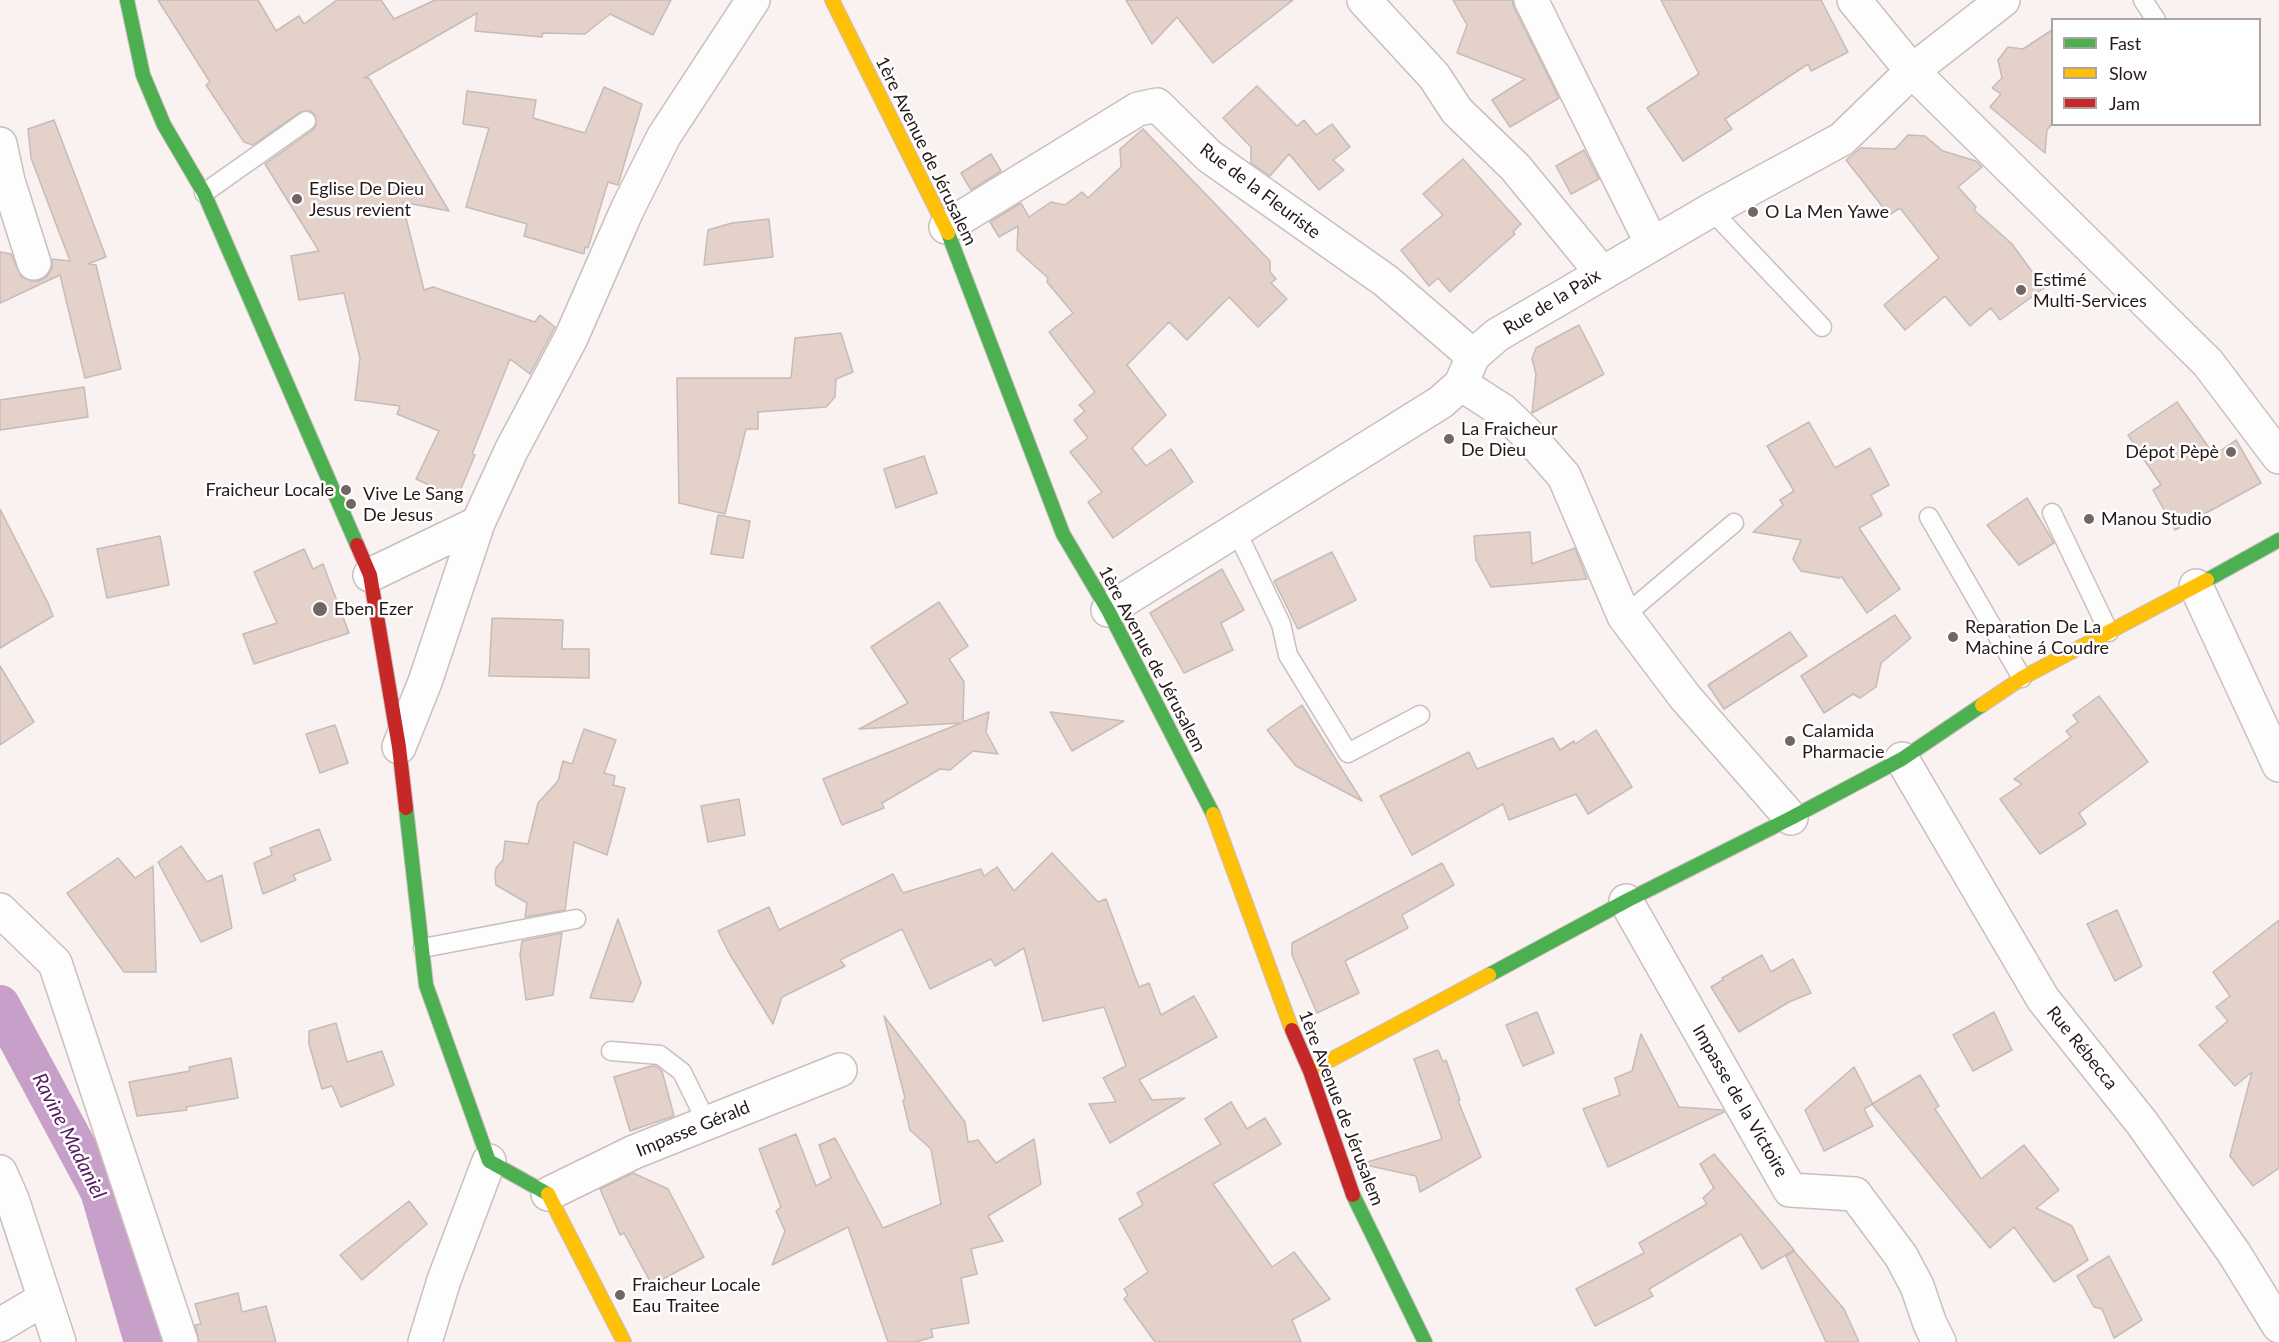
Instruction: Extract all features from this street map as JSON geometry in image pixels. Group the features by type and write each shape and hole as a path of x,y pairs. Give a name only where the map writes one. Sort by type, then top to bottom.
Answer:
{"street":[{"path":"127,0 143,75 165,125 204,193 305,430 370,575 399,747 426,985 489,1161 444,1280 424,1342"},
{"name":"1ère Avenue de Jérusalem","path":"832,0 946,227 1063,534 1107,610 1218,824 1300,1052 1310,1071 1350,1189 1425,1342"},
{"path":"1364,0 1434,76 1457,111 1515,167 1602,273"},
{"path":"1531,0 1652,244"},
{"path":"1854,0 1912,71 2208,363 2279,457"},
{"name":"Rue de la Paix","path":"1107,610 1441,402 1497,335 1711,210 1842,139 1912,71 2003,0"},
{"path":"399,747 425,682 478,523 511,451 571,338 627,210 664,136 743,3"},
{"name":"Rue de la Fleuriste","path":"946,227 1138,110 1157,105 1209,156 1386,281 1467,370"},
{"path":"0,144 8,181 34,262"},
{"path":"1467,370 1564,476 1624,616 1685,697 1791,818"},
{"path":"370,575 478,523"},
{"path":"1310,1071 1626,901 1902,759 2022,678 2252,557 2279,540"},
{"path":"2196,586 2279,765"},
{"name":"Rue Rébecca","path":"1902,759 2043,999 2142,1123 2234,1253 2279,1326"},
{"name":"Impasse de la Victoire","path":"1626,901 1790,1190 1855,1194 1901,1256 1917,1286 1939,1342"},
{"path":"0,910 55,963 181,1342"},
{"name":"Impasse Gérald","path":"548,1194 634,1152 840,1070"},
{"path":"489,1161 548,1194 624,1342"},
{"path":"0,1172 12,1199 59,1342"},
{"path":"0,1325 44,1299"}],"lane":[{"path":"2143,0 2155,18"},
{"path":"204,193 306,121"},
{"path":"1711,210 1822,327"},
{"path":"2052,513 2109,632"},
{"path":"1929,517 2022,678"},
{"path":"1624,616 1734,523"},
{"path":"1236,530 1281,624 1288,656 1348,753 1420,715"},
{"path":"423,948 576,919"},
{"path":"611,1051 660,1055 682,1072 707,1123"}],"building":[{"path":"158,0 258,0 276,31 299,16 304,24 337,0 381,0 394,19 435,0 671,0 653,35 610,14 585,34 543,33 542,37 475,31 477,13 364,78 369,78 449,211 402,202 424,290 433,287 535,322 540,315 555,327 530,374 510,359 457,498 416,479 439,431 397,414 400,406 355,400 360,358 344,293 299,300 291,256 319,251 265,164 313,130 316,125 315,115 310,111 300,112 253,145 244,142 206,85 210,82"},
{"path":"1126,0 1293,0 1213,63 1177,17 1152,44"},
{"path":"1453,0 1512,0 1559,98 1510,127 1492,100 1525,79 1457,53 1467,25"},
{"path":"1661,0 1821,0 1848,52 1811,71 1808,64 1725,119 1732,129 1683,161 1647,108 1699,74"},
{"path":"2051,31 2051,125 2047,130 2045,153 1990,107 2001,94 1992,88 2002,78 1998,60 2008,47 2023,49"},
{"path":"1257,86 1297,126 1304,120 1316,135 1332,124 1350,147 1333,160 1344,170 1319,190 1289,154 1270,176 1251,163 1251,147 1223,118"},
{"path":"604,87 642,104 618,185 608,182 588,248 585,247 584,254 524,236 527,224 466,207 489,128 463,124 467,91 536,100 533,118 585,133"},
{"path":"54,120 106,257 88,264 96,265 121,369 85,378 60,275 0,303 0,252 11,254 21,276 31,281 39,281 47,276 52,268 52,259 70,261 31,158 28,129"},
{"path":"1143,129 1270,261 1270,272 1276,279 1271,283 1287,299 1258,327 1229,297 1187,340 1169,322 1127,365 1166,415 1132,448 1146,466 1171,449 1193,482 1113,538 1088,502 1102,492 1070,452 1088,438 1074,420 1085,411 1079,405 1095,392 1049,332 1073,313 1047,282 1048,278 1017,250 1018,226 999,237 990,222 1021,203 1029,217 1051,202 1065,205 1082,192 1088,198 1121,167 1120,149"},
{"path":"1908,135 1925,136 1943,151 1976,161 1982,167 1958,187 1976,207 1974,210 2012,244 2044,288 2000,320 1991,308 1970,326 1945,296 1905,330 1884,305 1939,258 1900,208 1889,215 1846,160 1861,148 1895,149"},
{"path":"1584,150 1599,179 1571,194 1556,166"},
{"path":"991,154 1001,171 971,190 961,173"},
{"path":"1463,159 1521,224 1513,232 1515,234 1450,292 1438,278 1429,286 1401,250 1443,215 1423,194"},
{"path":"769,219 773,257 704,265 708,230 732,223"},
{"path":"1579,325 1604,374 1532,413 1536,374 1532,359 1536,348"},
{"path":"841,333 853,372 836,379 835,397 826,407 758,412 758,429 746,429 725,514 679,503 677,378 791,378 795,338"},
{"path":"84,387 88,417 0,430 0,400"},
{"path":"2177,402 2214,455 2236,440 2261,483 2175,530 2153,490 2161,485 2128,435"},
{"path":"1809,422 1835,468 1870,448 1889,485 1871,495 1882,515 1859,528 1900,589 1867,613 1841,576 1839,578 1801,571 1793,559 1801,540 1753,532 1783,505 1780,500 1794,491 1767,446"},
{"path":"924,456 937,493 896,508 884,469"},
{"path":"2027,498 2054,543 2019,565 1987,525"},
{"path":"0,509 53,616 0,648"},
{"path":"718,515 750,521 743,558 711,554"},
{"path":"1530,532 1532,564 1575,548 1587,579 1491,587 1476,560 1474,536"},
{"path":"160,536 169,585 107,598 97,549"},
{"path":"304,549 313,569 323,564 349,633 254,664 243,634 277,623 254,572"},
{"path":"1332,552 1356,600 1298,629 1274,581"},
{"path":"1222,569 1244,610 1221,623 1233,650 1184,673 1150,613"},
{"path":"939,602 968,646 949,659 964,682 963,722 989,712 986,732 998,754 973,751 950,770 940,769 882,803 884,808 842,825 823,779 961,723 859,729 908,703 871,647"},
{"path":"1895,615 1911,638 1881,663 1876,687 1860,698 1853,694 1824,713 1801,676"},
{"path":"492,618 563,620 562,649 589,649 589,678 489,676"},
{"path":"1790,632 1807,656 1724,709 1708,685"},
{"path":"0,666 34,722 0,745"},
{"path":"2099,696 2148,762 2079,813 2086,824 2040,854 2000,799 2022,784 2014,779 2071,737 2066,731 2078,722 2073,715"},
{"path":"1302,705 1362,801 1296,766 1267,730"},
{"path":"1050,712 1124,721 1072,751"},
{"path":"335,725 348,763 320,773 306,734"},
{"path":"584,729 616,740 604,773 615,776 613,785 625,788 607,855 574,842 565,910 525,917 527,903 496,885 496,868 503,860 505,841 528,844 538,803 558,781 563,761 572,764"},
{"path":"1596,730 1632,787 1588,814 1576,794 1509,820 1503,804 1412,855 1380,796 1469,752 1477,769 1553,738 1560,750 1574,741 1575,744"},
{"path":"739,799 745,835 708,842 701,806"},
{"path":"319,829 331,860 293,875 296,880 263,894 254,863 272,855 270,848"},
{"path":"181,846 207,882 222,875 232,928 201,942 158,862"},
{"path":"1052,853 1098,902 1106,899 1139,987 1149,983 1161,1015 1194,996 1217,1037 1139,1080 1152,1100 1185,1098 1110,1143 1089,1104 1116,1102 1103,1078 1126,1066 1104,1007 1043,1021 1024,948 995,966 991,959 930,989 902,929 840,960 845,966 782,997 773,1024 718,931 769,907 779,930 893,874 903,893 981,869 984,876 997,867 1014,891"},
{"path":"118,858 135,878 153,866 156,972 124,972 67,893"},
{"path":"1442,863 1454,885 1402,915 1408,928 1345,961 1359,993 1317,1013 1292,955 1292,943"},
{"path":"2117,910 2142,966 2115,981 2087,924"},
{"path":"618,919 641,983 633,1002 590,998"},
{"path":"2279,920 2279,1168 2253,1186 2230,1156 2252,1072 2235,1086 2199,1045 2228,1021 2216,1007 2230,996 2213,972"},
{"path":"562,933 553,995 526,1000 520,955 522,941"},
{"path":"1762,955 1771,972 1793,959 1811,993 1789,1002 1739,1032 1711,987"},
{"path":"1537,1012 1554,1053 1523,1066 1506,1025"},
{"path":"1994,1012 2012,1050 1973,1071 1953,1035"},
{"path":"884,1016 965,1122 968,1142 978,1140 996,1163 1034,1139 1041,1184 988,1216 1003,1241 971,1249 977,1274 961,1278 969,1323 931,1329 933,1337 916,1342 888,1342 848,1227 772,1265 785,1231 776,1211 781,1207 759,1149 796,1134 816,1186 831,1178 819,1145 835,1138 883,1228 941,1204 931,1149 910,1130 903,1101 905,1098"},
{"path":"336,1023 347,1062 382,1051 394,1085 341,1107 332,1086 322,1089 309,1044 309,1031"},
{"path":"1641,1034 1679,1107 1723,1110 1724,1112 1608,1167 1583,1109 1620,1095 1615,1078 1632,1071"},
{"path":"1438,1050 1443,1062 1446,1060 1460,1100 1458,1101 1481,1157 1420,1192 1416,1176 1361,1164 1442,1139 1414,1059"},
{"path":"231,1058 238,1098 186,1107 187,1110 137,1116 129,1082 190,1071 189,1067"},
{"path":"656,1066 662,1071 674,1116 630,1131 614,1077"},
{"path":"1854,1067 1873,1104 1864,1109 1873,1126 1824,1151 1805,1110"},
{"path":"1920,1075 1939,1106 1935,1109 1981,1179 2024,1145 2059,1190 2036,1208 2072,1226 2088,1260 2054,1282 2014,1227 1990,1248 1872,1104"},
{"path":"1231,1102 1247,1129 1265,1118 1281,1144 1213,1184 1272,1267 1294,1252 1330,1299 1292,1320 1301,1342 1155,1342 1124,1299 1128,1295 1124,1289 1148,1272 1119,1219 1143,1205 1137,1193 1221,1144 1205,1119"},
{"path":"1714,1154 1794,1250 1762,1269 1741,1234 1649,1289 1653,1296 1595,1326 1576,1289 1644,1253 1639,1243 1707,1204 1703,1198 1714,1188 1700,1164"},
{"path":"633,1173 668,1189 704,1257 652,1285 624,1233 620,1235 600,1189"},
{"path":"409,1201 427,1224 362,1280 340,1255"},
{"path":"1794,1251 1844,1309 1859,1342 1826,1342 1786,1256"},
{"path":"2109,1256 2142,1320 2114,1338 2102,1309 2094,1307 2077,1276"},
{"path":"238,1293 242,1312 266,1306 276,1342 199,1342 195,1325 201,1324 195,1304"}],"waterway":[{"name":"Ravine Madaniel","path":"0,1005 100,1191 144,1342"}],"traffic: fast":[{"path":"127,0 143,75 164,125 204,193 357,545"},
{"path":"948,233 1063,534 1108,610 1213,814"},
{"path":"2207,580 2279,540"},
{"path":"1489,975 1626,901 1902,759 1982,705"},
{"path":"406,808 426,985 489,1161 548,1194"},
{"path":"1353,1195 1425,1342"}],"traffic: slow":[{"path":"832,0 948,233"},
{"path":"1982,705 2022,678 2207,580"},
{"path":"1213,814 1292,1030"},
{"path":"1310,1071 1489,975"},
{"path":"548,1194 624,1342"}],"traffic: jam":[{"path":"357,545 370,575 399,747 406,808"},
{"path":"1292,1030 1310,1071 1353,1195"}],"place":[{"name":"Eglise De Dieu Jesus revient","path":"297,199"},
{"name":"O La Men Yawe","path":"1753,212"},
{"name":"Estimé Multi-Services","path":"2021,290"},
{"name":"La Fraicheur De Dieu","path":"1449,439"},
{"name":"Dépot Pèpè","path":"2231,452"},
{"name":"Fraicheur Locale","path":"346,490"},
{"name":"Vive Le Sang De Jesus","path":"351,504"},
{"name":"Manou Studio","path":"2089,519"},
{"name":"Eben Ezer","path":"320,609"},
{"name":"Reparation De La Machine á Coudre","path":"1953,637"},
{"name":"Calamida Pharmacie","path":"1790,741"},
{"name":"Fraicheur Locale Eau Traitee","path":"620,1295"}]}
